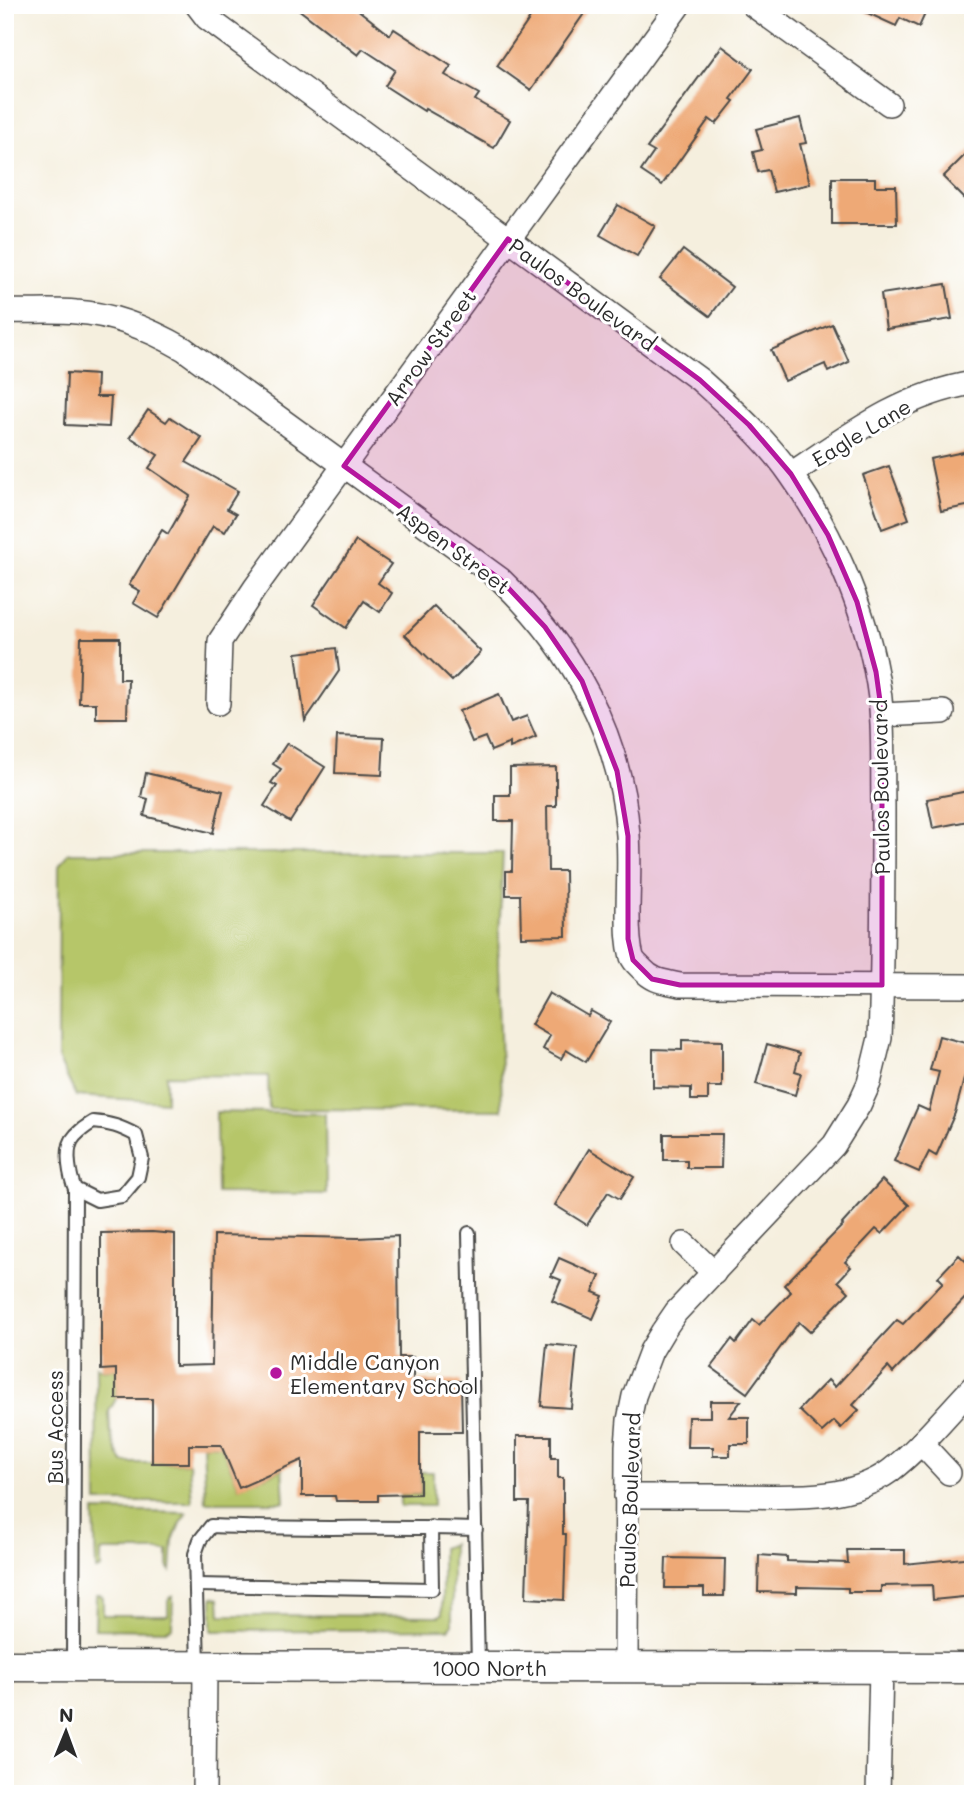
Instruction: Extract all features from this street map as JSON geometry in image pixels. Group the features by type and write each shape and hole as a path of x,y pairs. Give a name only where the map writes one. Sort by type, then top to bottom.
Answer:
{"street":[{"name":"Paulos Boulevard","path":"197,5 207,18 700,380 749,425 791,474 828,536 857,603 876,672 882,715 882,985 880,1038 876,1061 869,1083 848,1126 819,1163 676,1312 641,1372 629,1420 626,1667"},
{"name":"Arrow Street","path":"218,703 220,641 255,587 679,5"},
{"path":"753,5 889,104"},
{"name":"Aspen Street","path":"5,312 77,312 127,322 161,335 500,579 524,602 570,662 596,710 617,771 628,836 628,939 633,960 652,979 680,985 973,986"},
{"name":"Eagle Lane","path":"791,474 868,422 891,410 939,391 973,383"},
{"path":"882,715 943,712"},
{"path":"684,1244 714,1273"},
{"path":"626,1496 811,1496 865,1484 888,1472 921,1443 973,1387"},
{"path":"921,1443 949,1473"},
{"name":"1000 North","path":"5,1666 973,1668"},
{"path":"202,1666 204,1794"},
{"path":"878,1794 881,1668"}],"lane":[{"path":"93,1122 110,1123 136,1135 142,1158 138,1177 122,1196 97,1200 75,1189 70,1175 70,1143 80,1131 93,1122"},
{"name":"Bus Access","path":"73,1666 75,1189"},
{"path":"469,1233 478,1667"},
{"path":"202,1666 195,1554 200,1540 211,1526 475,1529"},
{"path":"197,1585 432,1589 431,1527"}],"highlighted area":[{"path":"508,239 700,380 749,425 791,474 828,535 857,602 876,672 882,715 882,985 680,985 652,979 633,960 628,939 628,836 617,771 582,681 545,627 500,579 344,466"}],"green space":[{"path":"68,853 503,853 498,959 502,1110 269,1109 268,1076 166,1075 166,1102 76,1096 58,1058 59,866"},
{"path":"216,1112 325,1114 326,1194 217,1193"},
{"path":"96,1366 102,1370 116,1369 116,1399 109,1411 110,1431 123,1463 189,1463 192,1502 97,1502"},
{"path":"203,1445 221,1445 239,1487 282,1469 284,1502 206,1502"},
{"path":"421,1472 433,1472 433,1506 400,1506 400,1495 421,1495"},
{"path":"94,1511 187,1513 173,1540 171,1571 168,1566 168,1551 104,1551 101,1552 101,1568 96,1570"},
{"path":"452,1544 452,1625 449,1629 212,1631 213,1597 219,1599 220,1615 439,1616 442,1614 442,1548"},
{"path":"96,1596 103,1598 103,1615 168,1615 168,1600 173,1596 172,1627 167,1630 95,1629"}],"building":[{"path":"293,5 352,5 390,35 394,29 451,66 445,75 479,94 475,100 510,120 494,148 425,109 424,111 385,86 395,70 363,49 358,55"},
{"path":"539,5 590,5 531,90 497,66"},
{"path":"850,5 929,5 919,27 900,18 896,26"},
{"path":"722,46 753,69 716,124 709,119 662,185 641,171 654,152 647,148"},
{"path":"800,118 806,143 800,144 810,184 774,192 768,170 758,172 753,152 762,150 756,129"},
{"path":"973,147 973,207 943,177"},
{"path":"832,178 875,178 875,186 896,186 897,224 832,224"},
{"path":"618,205 655,226 637,256 600,235"},
{"path":"683,250 732,287 710,316 660,279"},
{"path":"946,284 952,319 886,329 881,294"},
{"path":"832,324 849,362 828,372 825,364 785,381 771,350"},
{"path":"67,373 97,375 96,397 111,397 109,427 65,425"},
{"path":"148,410 166,422 170,417 202,438 186,462 238,491 227,509 236,514 225,532 213,526 158,618 133,603 140,591 129,585 162,530 168,534 190,496 149,468 158,455 130,437"},
{"path":"973,450 973,488 969,488 972,505 941,511 930,459"},
{"path":"889,466 909,519 882,529 863,475"},
{"path":"356,541 391,564 378,583 392,593 380,612 364,601 346,628 313,605"},
{"path":"434,606 481,652 452,681 405,635"},
{"path":"81,638 120,638 120,679 128,679 127,718 96,718 96,703 79,703"},
{"path":"336,648 339,671 305,721 296,653"},
{"path":"499,694 511,722 527,716 536,737 510,748 510,743 491,751 485,737 472,742 459,711"},
{"path":"337,736 384,738 382,775 335,773"},
{"path":"287,743 325,767 290,822 264,806 277,786 271,783 281,769 273,764"},
{"path":"556,767 556,806 547,806 548,871 565,871 566,936 521,937 520,895 506,895 506,871 512,871 513,821 495,821 495,795 510,795 510,768"},
{"path":"146,773 223,791 213,833 144,816 148,799 141,797"},
{"path":"973,790 973,820 933,828 927,799"},
{"path":"549,993 588,1016 591,1011 610,1022 586,1062 566,1050 561,1059 543,1049 550,1036 531,1025"},
{"path":"939,1036 973,1045 955,1113 936,1156 929,1152 919,1172 894,1161 918,1106 929,1111 939,1072 930,1070"},
{"path":"682,1040 722,1041 722,1087 708,1087 708,1100 691,1100 691,1088 653,1087 653,1049 682,1050"},
{"path":"767,1044 800,1053 795,1071 801,1073 795,1095 756,1084"},
{"path":"664,1134 722,1134 721,1168 687,1168 687,1160 664,1160"},
{"path":"589,1149 634,1177 620,1199 608,1192 587,1225 555,1205"},
{"path":"882,1180 909,1205 882,1234 876,1229 845,1262 851,1267 838,1281 849,1292 810,1332 799,1322 747,1393 711,1367 732,1339 736,1343 753,1320 759,1325 791,1292 784,1285 843,1225"},
{"path":"101,1233 175,1234 175,1366 212,1365 214,1235 358,1238 398,1236 399,1357 413,1357 413,1381 461,1381 462,1432 420,1432 420,1494 378,1495 378,1501 336,1501 335,1496 302,1496 302,1460 239,1488 221,1445 189,1445 189,1463 152,1463 152,1399 116,1399 116,1369 101,1370"},
{"path":"959,1255 973,1268 973,1290 893,1373 888,1367 853,1405 859,1410 841,1428 834,1421 822,1432 799,1410 828,1380 835,1387 897,1320 903,1324 943,1282 938,1277"},
{"path":"559,1258 600,1276 593,1292 603,1296 593,1319 552,1301 561,1280 551,1276"},
{"path":"547,1344 577,1347 571,1408 541,1406"},
{"path":"710,1401 741,1401 729,1417 749,1417 749,1444 730,1444 730,1456 713,1456 713,1447 687,1447 688,1417 710,1417"},
{"path":"517,1436 551,1436 551,1458 558,1458 558,1478 563,1478 563,1534 566,1534 564,1600 526,1598 529,1502 517,1502"},
{"path":"847,1550 905,1550 905,1564 973,1557 973,1596 933,1600 932,1585 881,1586 881,1592 797,1587 797,1593 758,1592 759,1555 787,1557 787,1561 848,1563"},
{"path":"666,1558 725,1559 724,1596 704,1596 704,1588 665,1588"}],"place":[{"name":"Middle Canyon Elementary School","path":"276,1373"}]}
